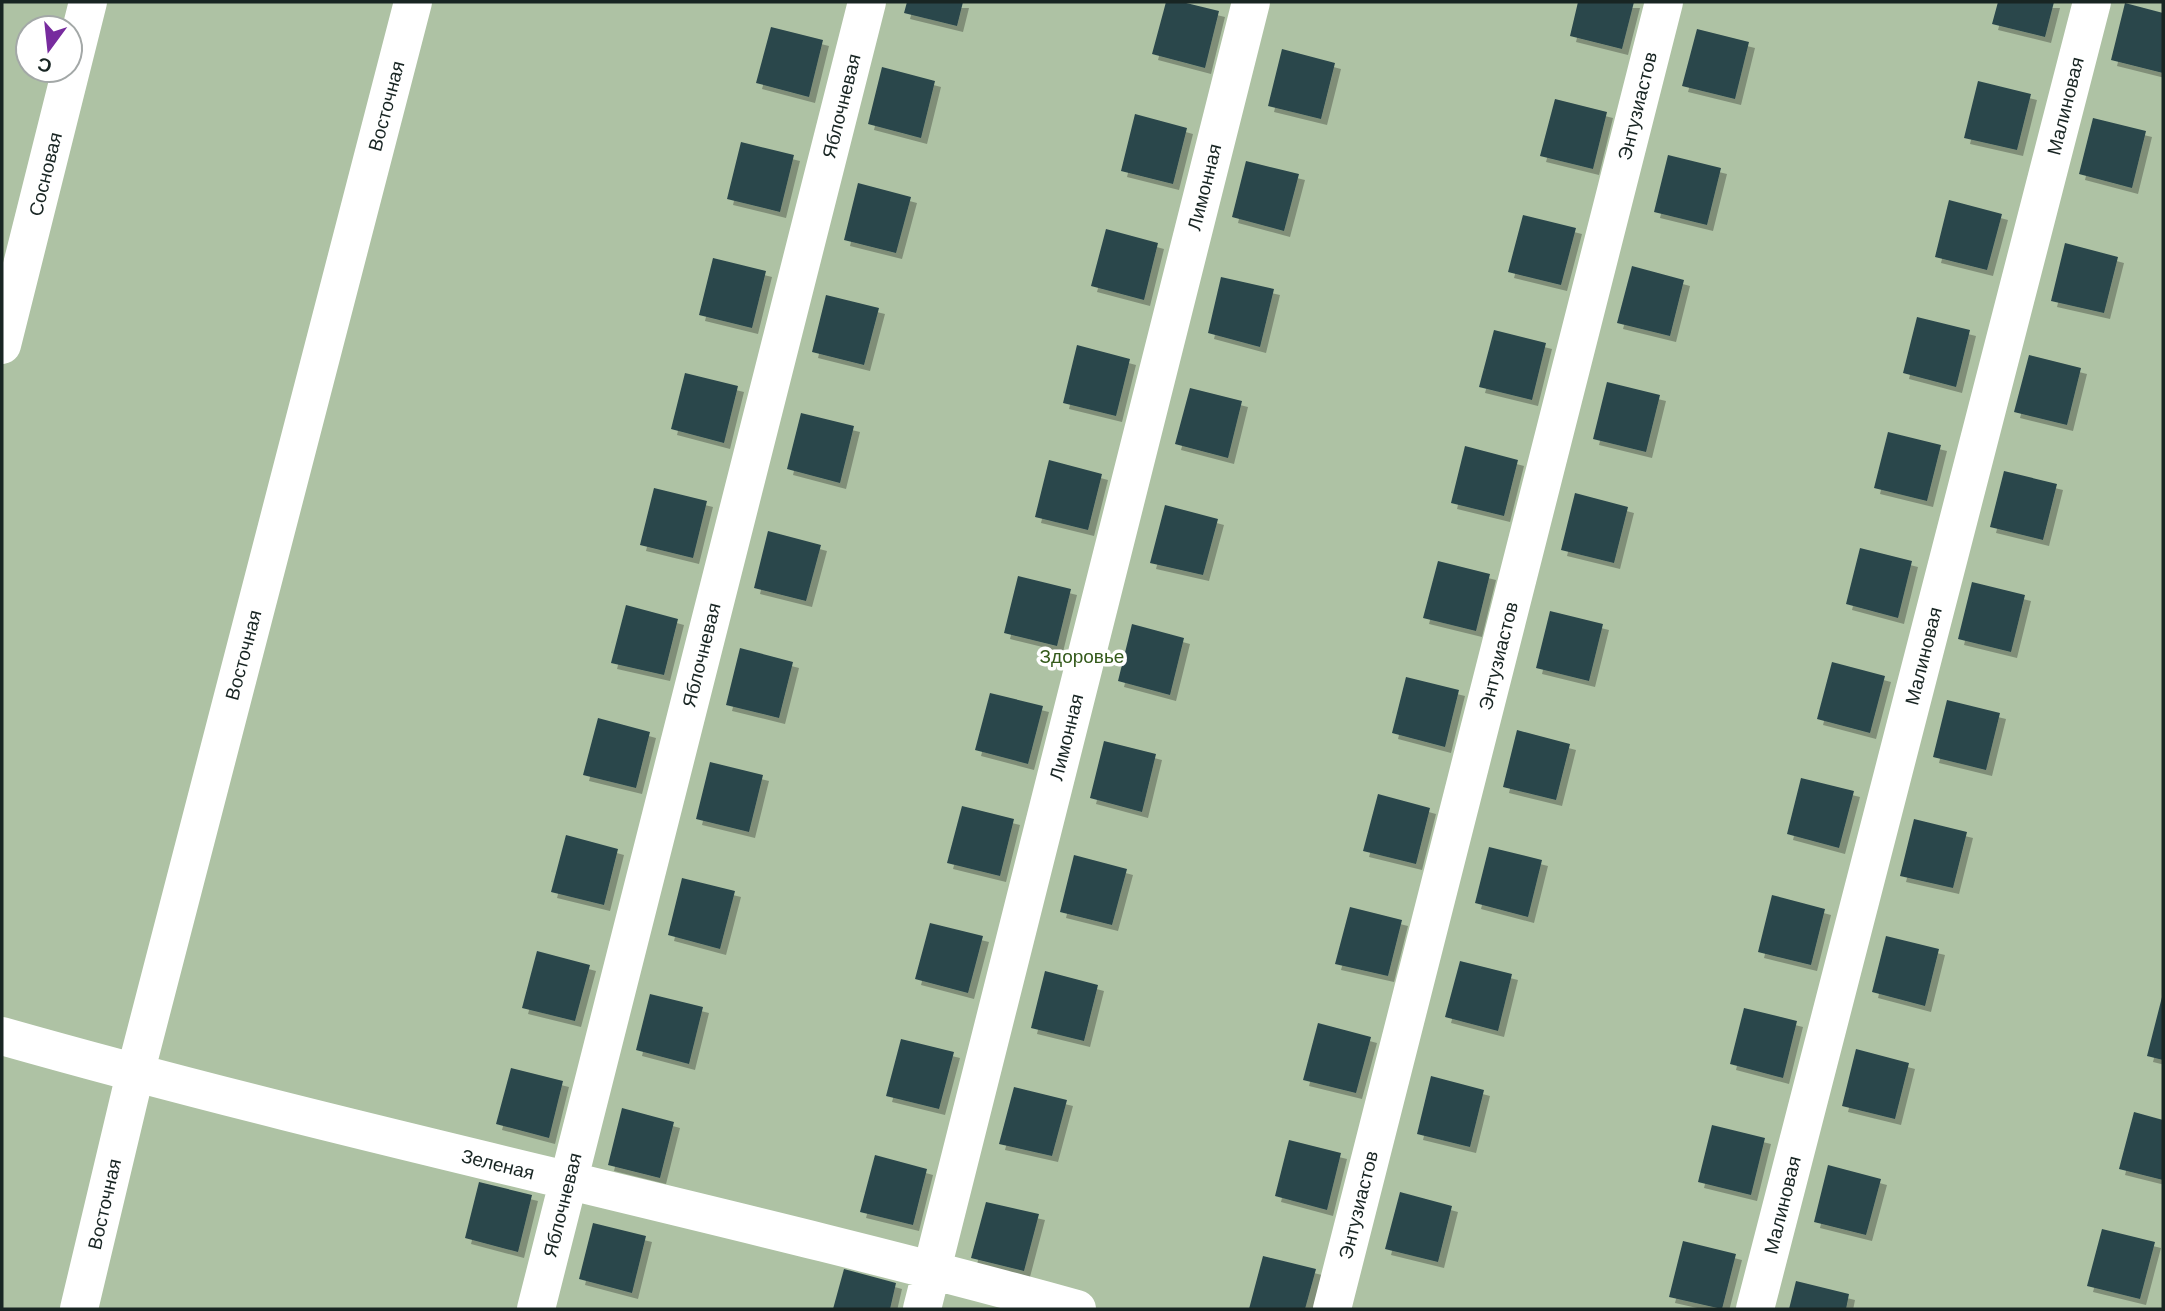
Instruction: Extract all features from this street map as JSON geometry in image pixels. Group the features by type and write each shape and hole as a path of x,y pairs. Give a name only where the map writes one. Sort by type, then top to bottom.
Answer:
{"street":[{"name":"Сосновая","path":"2,345 88,2"},
{"name":"Восточная","path":"79,1309 135,1074 412,2"},
{"name":"Яблочневая","path":"536,1309 867,2"},
{"name":"Лимонная","path":"922,1309 1251,2"},
{"name":"Энтузиастов","path":"1332,1309 1664,2"},
{"name":"Малиновая","path":"1755,1309 2092,2"},
{"name":"Зеленая","path":"2,1036 135,1074 932,1269 1077,1309"}],"green space":[{"name":"Здоровье","path":"2,2 2163,2 2163,1309 2,1309"}],"building":[{"path":"907,2 963,2 957,26 904,13"},
{"path":"1166,2 1182,2 1219,11 1205,68 1152,54"},
{"path":"1578,2 1634,2 1622,49 1570,36"},
{"path":"1998,2 2054,2 2045,37 1992,24"},
{"path":"2125,3 2163,13 2163,73 2111,60"},
{"path":"771,27 823,40 809,97 756,83"},
{"path":"1697,29 1749,42 1735,99 1682,86"},
{"path":"1282,49 1335,63 1321,119 1268,106"},
{"path":"882,67 935,81 921,138 868,124"},
{"path":"1978,81 2031,94 2017,150 1964,138"},
{"path":"1555,99 1607,112 1593,169 1540,156"},
{"path":"1135,114 1187,128 1173,184 1121,171"},
{"path":"2093,118 2146,131 2132,188 2079,174"},
{"path":"741,142 794,155 780,212 727,199"},
{"path":"1668,155 1721,168 1707,225 1654,212"},
{"path":"1246,161 1299,174 1284,231 1232,217"},
{"path":"858,183 911,197 896,253 844,240"},
{"path":"1949,200 2002,214 1987,270 1935,257"},
{"path":"1523,215 1576,228 1561,285 1508,272"},
{"path":"1106,229 1158,243 1144,300 1091,286"},
{"path":"2065,243 2118,257 2104,313 2051,301"},
{"path":"713,258 766,271 752,328 699,315"},
{"path":"1632,266 1684,280 1670,336 1617,323"},
{"path":"1221,277 1274,289 1260,347 1208,333"},
{"path":"826,295 879,308 864,365 812,352"},
{"path":"1917,317 1970,330 1956,387 1903,373"},
{"path":"1494,330 1546,343 1532,400 1479,387"},
{"path":"1077,345 1130,359 1116,416 1063,403"},
{"path":"2029,355 2081,368 2067,425 2014,412"},
{"path":"685,373 738,386 724,443 671,429"},
{"path":"1607,382 1660,395 1646,452 1593,439"},
{"path":"1190,388 1242,401 1228,458 1175,444"},
{"path":"801,413 854,426 840,483 787,469"},
{"path":"1888,432 1941,445 1927,501 1874,488"},
{"path":"1465,446 1518,460 1504,516 1451,503"},
{"path":"1049,460 1102,474 1088,530 1035,517"},
{"path":"2004,471 2057,484 2043,540 1990,527"},
{"path":"654,488 707,501 693,558 640,545"},
{"path":"1575,493 1628,507 1614,563 1561,550"},
{"path":"1165,505 1218,519 1203,575 1150,563"},
{"path":"768,531 821,545 806,601 754,588"},
{"path":"1860,548 1912,561 1898,618 1846,604"},
{"path":"1438,561 1490,574 1476,631 1423,618"},
{"path":"1018,576 1071,589 1057,646 1004,633"},
{"path":"1972,582 2025,595 2011,652 1958,639"},
{"path":"626,605 678,619 664,675 611,663"},
{"path":"1550,611 1603,624 1589,681 1536,668"},
{"path":"1132,624 1184,638 1170,695 1118,681"},
{"path":"740,648 793,662 779,718 726,705"},
{"path":"1832,662 1885,676 1870,733 1817,719"},
{"path":"1406,677 1459,690 1445,747 1392,733"},
{"path":"990,693 1043,706 1028,764 975,750"},
{"path":"1947,700 2000,713 1986,770 1933,757"},
{"path":"598,718 650,732 636,788 583,775"},
{"path":"1517,730 1570,744 1556,800 1503,787"},
{"path":"1104,741 1156,754 1142,812 1090,798"},
{"path":"710,762 763,775 749,832 696,819"},
{"path":"1801,778 1854,791 1839,848 1787,834"},
{"path":"1378,794 1430,808 1416,864 1363,851"},
{"path":"962,806 1014,819 1000,876 947,863"},
{"path":"1914,819 1967,832 1953,888 1900,876"},
{"path":"566,835 618,849 604,905 551,892"},
{"path":"1489,847 1542,860 1528,917 1475,903"},
{"path":"1074,855 1127,869 1112,925 1060,912"},
{"path":"682,878 735,891 720,949 668,935"},
{"path":"1772,895 1825,909 1811,965 1758,952"},
{"path":"1350,907 1402,920 1388,976 1335,964"},
{"path":"930,923 983,936 968,993 915,979"},
{"path":"1886,936 1939,949 1925,1006 1872,992"},
{"path":"537,951 590,965 575,1021 522,1008"},
{"path":"1460,961 1512,974 1498,1031 1445,1017"},
{"path":"1045,971 1098,985 1084,1041 1031,1028"},
{"path":"650,994 703,1007 689,1064 636,1050"},
{"path":"2163,997 2163,1060 2147,1056"},
{"path":"1744,1008 1797,1021 1783,1078 1730,1064"},
{"path":"1318,1023 1371,1037 1356,1093 1303,1080"},
{"path":"901,1039 954,1052 939,1109 886,1096"},
{"path":"1856,1049 1909,1063 1895,1119 1842,1106"},
{"path":"511,1068 563,1081 549,1138 496,1124"},
{"path":"1431,1076 1484,1090 1470,1147 1417,1134"},
{"path":"1014,1087 1067,1100 1052,1156 999,1144"},
{"path":"622,1108 674,1122 660,1178 608,1165"},
{"path":"2134,1112 2163,1120 2163,1180 2119,1169"},
{"path":"1712,1125 1765,1138 1751,1195 1698,1182"},
{"path":"1289,1140 1341,1153 1327,1210 1275,1196"},
{"path":"875,1155 927,1169 913,1225 860,1212"},
{"path":"1828,1165 1881,1179 1866,1235 1814,1222"},
{"path":"479,1182 532,1195 518,1252 465,1238"},
{"path":"1400,1192 1452,1206 1438,1262 1385,1249"},
{"path":"986,1202 1039,1214 1024,1271 971,1258"},
{"path":"593,1223 646,1236 632,1293 579,1279"},
{"path":"2102,1229 2155,1242 2140,1299 2087,1286"},
{"path":"1683,1241 1736,1254 1722,1309 1669,1297"},
{"path":"1263,1256 1316,1269 1305,1309 1249,1309"},
{"path":"844,1269 896,1283 890,1309 833,1309"},
{"path":"1796,1281 1849,1294 1846,1309 1789,1309"}]}
